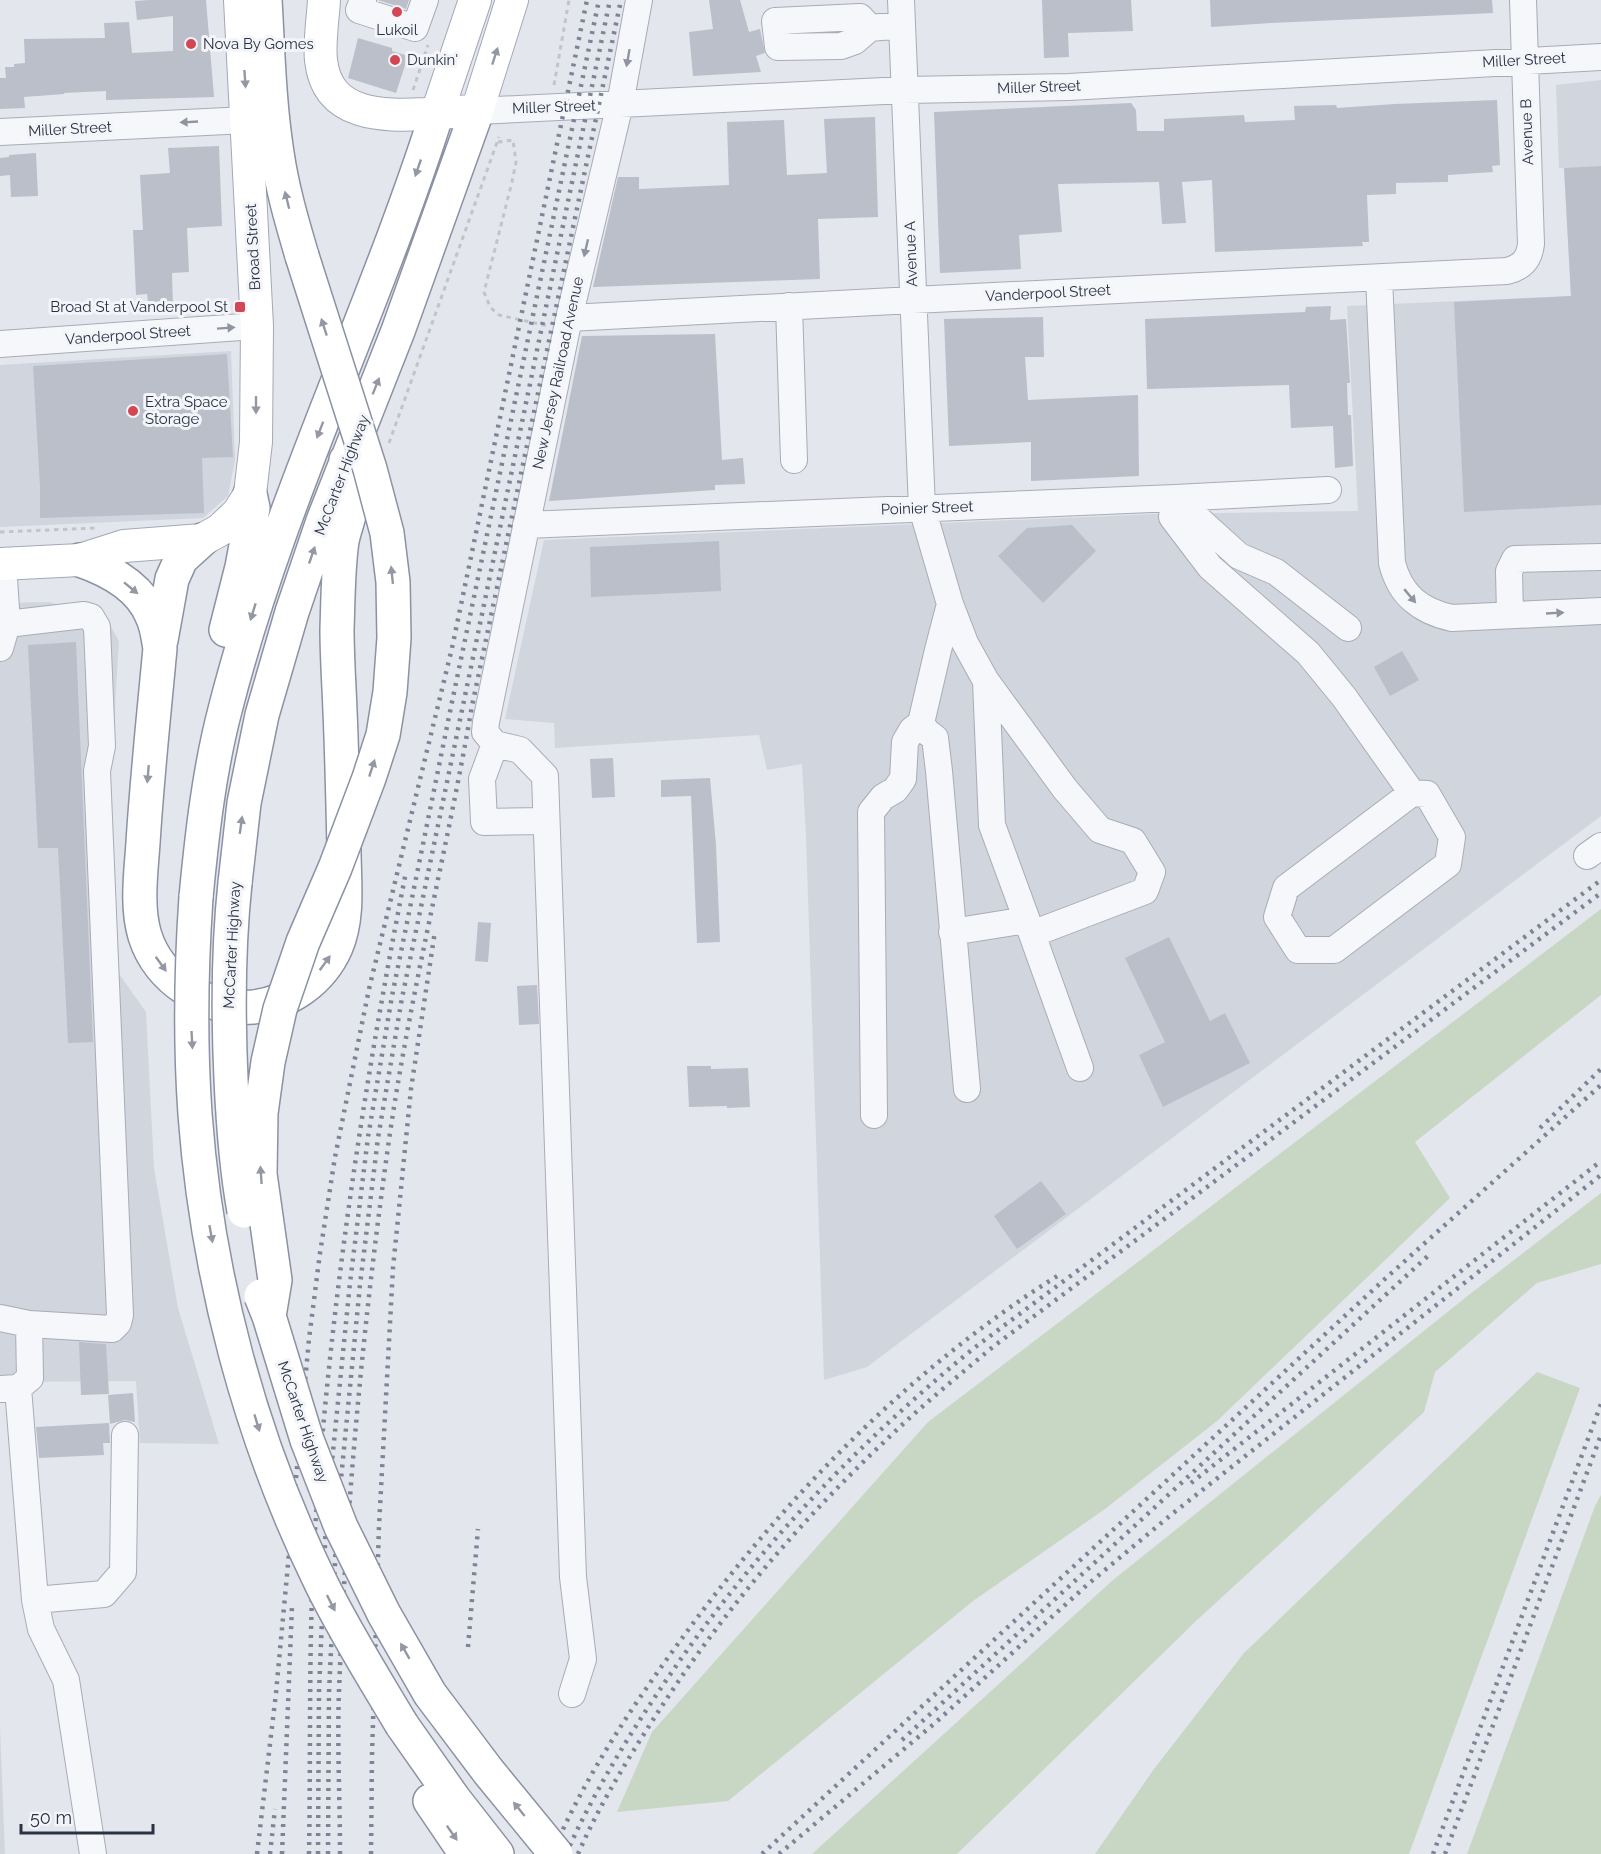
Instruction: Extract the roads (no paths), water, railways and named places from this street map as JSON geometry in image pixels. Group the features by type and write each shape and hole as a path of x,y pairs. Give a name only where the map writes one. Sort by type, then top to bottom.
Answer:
{"highway":[{"path":"265,0 270,99 286,199 370,469 387,533 393,582 394,638 390,692 383,735 338,858 303,942 280,1009 268,1062 261,1113 260,1174 275,1280 269,1316"},
{"path":"423,106 387,258 292,502 258,597 225,711 202,834 192,963 191,1029 195,1115 204,1197 235,1352 262,1440 320,1582 350,1639 402,1725 454,1799 498,1854"},
{"name":"McCarter Highway","path":"477,111 398,331 346,460 292,612 262,715 244,803 235,883 230,931 228,1031 233,1126 239,1180 258,1287 289,1385 341,1527 384,1614 430,1694 488,1771 556,1854"},
{"path":"202,540 181,559 172,579 159,648 142,862 141,909 145,936 157,959 173,979 194,994 216,1005 244,1008 267,1005 292,996 310,982 326,964 336,947 342,930 344,902 343,778 337,629 342,543 350,510 346,460"},
{"path":"225,711 225,635 242,567 253,508 250,494"},
{"path":"80,560 103,568 140,596 154,619 159,648"},
{"path":"402,1725 413,1777 466,1854"}],"main road":[{"name":"Broad Street","path":"240,0 257,326 256,442 250,494"},
{"path":"324,0 321,60 325,78 334,93 345,103 358,110 388,115 423,106 477,111"},
{"name":"McCarter Highway","path":"477,111 512,0"},
{"path":"423,106 469,1"},
{"path":"1,564 80,560 124,546 202,540 220,530 238,513 250,494"}],"street":[{"path":"363,0 359,10 415,28 425,0"},
{"name":"New Jersey Railroad Avenue","path":"495,744 485,732 568,324 620,104 639,0"},
{"name":"Avenue A","path":"901,0 922,508 950,604 965,643 986,681 1065,789 1093,822 1100,830 1133,841 1152,872 1146,891 1030,927"},
{"name":"Avenue B","path":"1523,0 1531,244 1525,262"},
{"path":"870,28 902,25"},
{"name":"Miller Street","path":"477,111 904,90 1069,87 1601,57"},
{"name":"Miller Street","path":"0,132 247,120"},
{"name":"Vanderpool Street","path":"568,324 789,306 1507,271 1525,262"},
{"path":"1379,278 1392,563 1395,576 1420,607 1452,618 1601,611"},
{"path":"789,306 794,460"},
{"name":"Vanderpool Street","path":"0,344 257,326"},
{"name":"Poinier Street","path":"526,525 1328,490"},
{"path":"1175,498 1239,556 1276,572 1348,628"},
{"path":"1175,498 1172,517 1210,567 1308,653 1344,697 1412,793"},
{"path":"1510,615 1509,571 1515,559 1601,557"},
{"path":"0,1318 28,1324 112,1329 118,1323 120,1315 97,771 102,746 97,627 91,617 84,615 4,636 1,564"},
{"path":"874,1114 871,812 883,797 895,790 903,779 904,742 912,730 921,723 950,604"},
{"path":"986,681 992,825 1080,1068"},
{"path":"921,723 934,738 966,1089"},
{"path":"546,821 484,822 482,779 495,744 520,750 545,776 573,1577 583,1659 572,1694"},
{"path":"1412,793 1427,794 1452,837 1448,864 1334,950 1299,950 1277,917 1286,888 1412,793"},
{"path":"952,932 1030,927"},
{"path":"28,1324 30,1378 9,1389 35,1600 41,1629 66,1680 93,1854"},
{"path":"35,1600 104,1594 123,1572 125,1435"}],"railway":[{"path":"257,1854 276,1693 309,1339 335,1157 369,989 452,648 587,0"},
{"path":"318,1854 319,1692 326,1521 350,1283 368,1137 392,996 599,0"},
{"path":"328,1854 329,1693 337,1520 360,1285 378,1138 402,998 610,0"},
{"path":"340,1854 338,1711 346,1553 371,1277 389,1140 407,1031 472,706 621,0"},
{"path":"309,1854 312,1600 316,1516 330,1354 363,1112 406,872"},
{"path":"566,1854 598,1790 622,1749 694,1640 766,1549 805,1506 886,1425 974,1348 1601,880"},
{"path":"578,1854 621,1771 702,1647 789,1540 898,1428 994,1346 1601,893"},
{"path":"371,1854 379,1526 393,1268 411,1089 435,931"},
{"path":"1540,1128 1601,1069"},
{"path":"762,1854 1387,1277 1601,1085"},
{"path":"1191,1483 1601,1161"},
{"path":"779,1854 935,1723 1087,1585 1172,1514 1601,1175"},
{"path":"902,1740 1430,1254"},
{"path":"552,1854 579,1798 626,1718 680,1641 762,1536 853,1439 902,1393 1006,1310 1062,1273"},
{"path":"1433,1854 1601,1404"},
{"path":"1445,1854 1601,1435"},
{"path":"468,1647 478,1529"},
{"path":"282,1854 292,1606"},
{"path":"270,1854 275,1809"}],"place":[{"name":"Lukoil","path":"397,12"},
{"name":"Nova By Gomes","path":"191,44"},
{"name":"Dunkin'","path":"395,60"},
{"name":"Broad St at Vanderpool St","path":"240,307"},
{"name":"Extra Space Storage","path":"133,411"}]}
